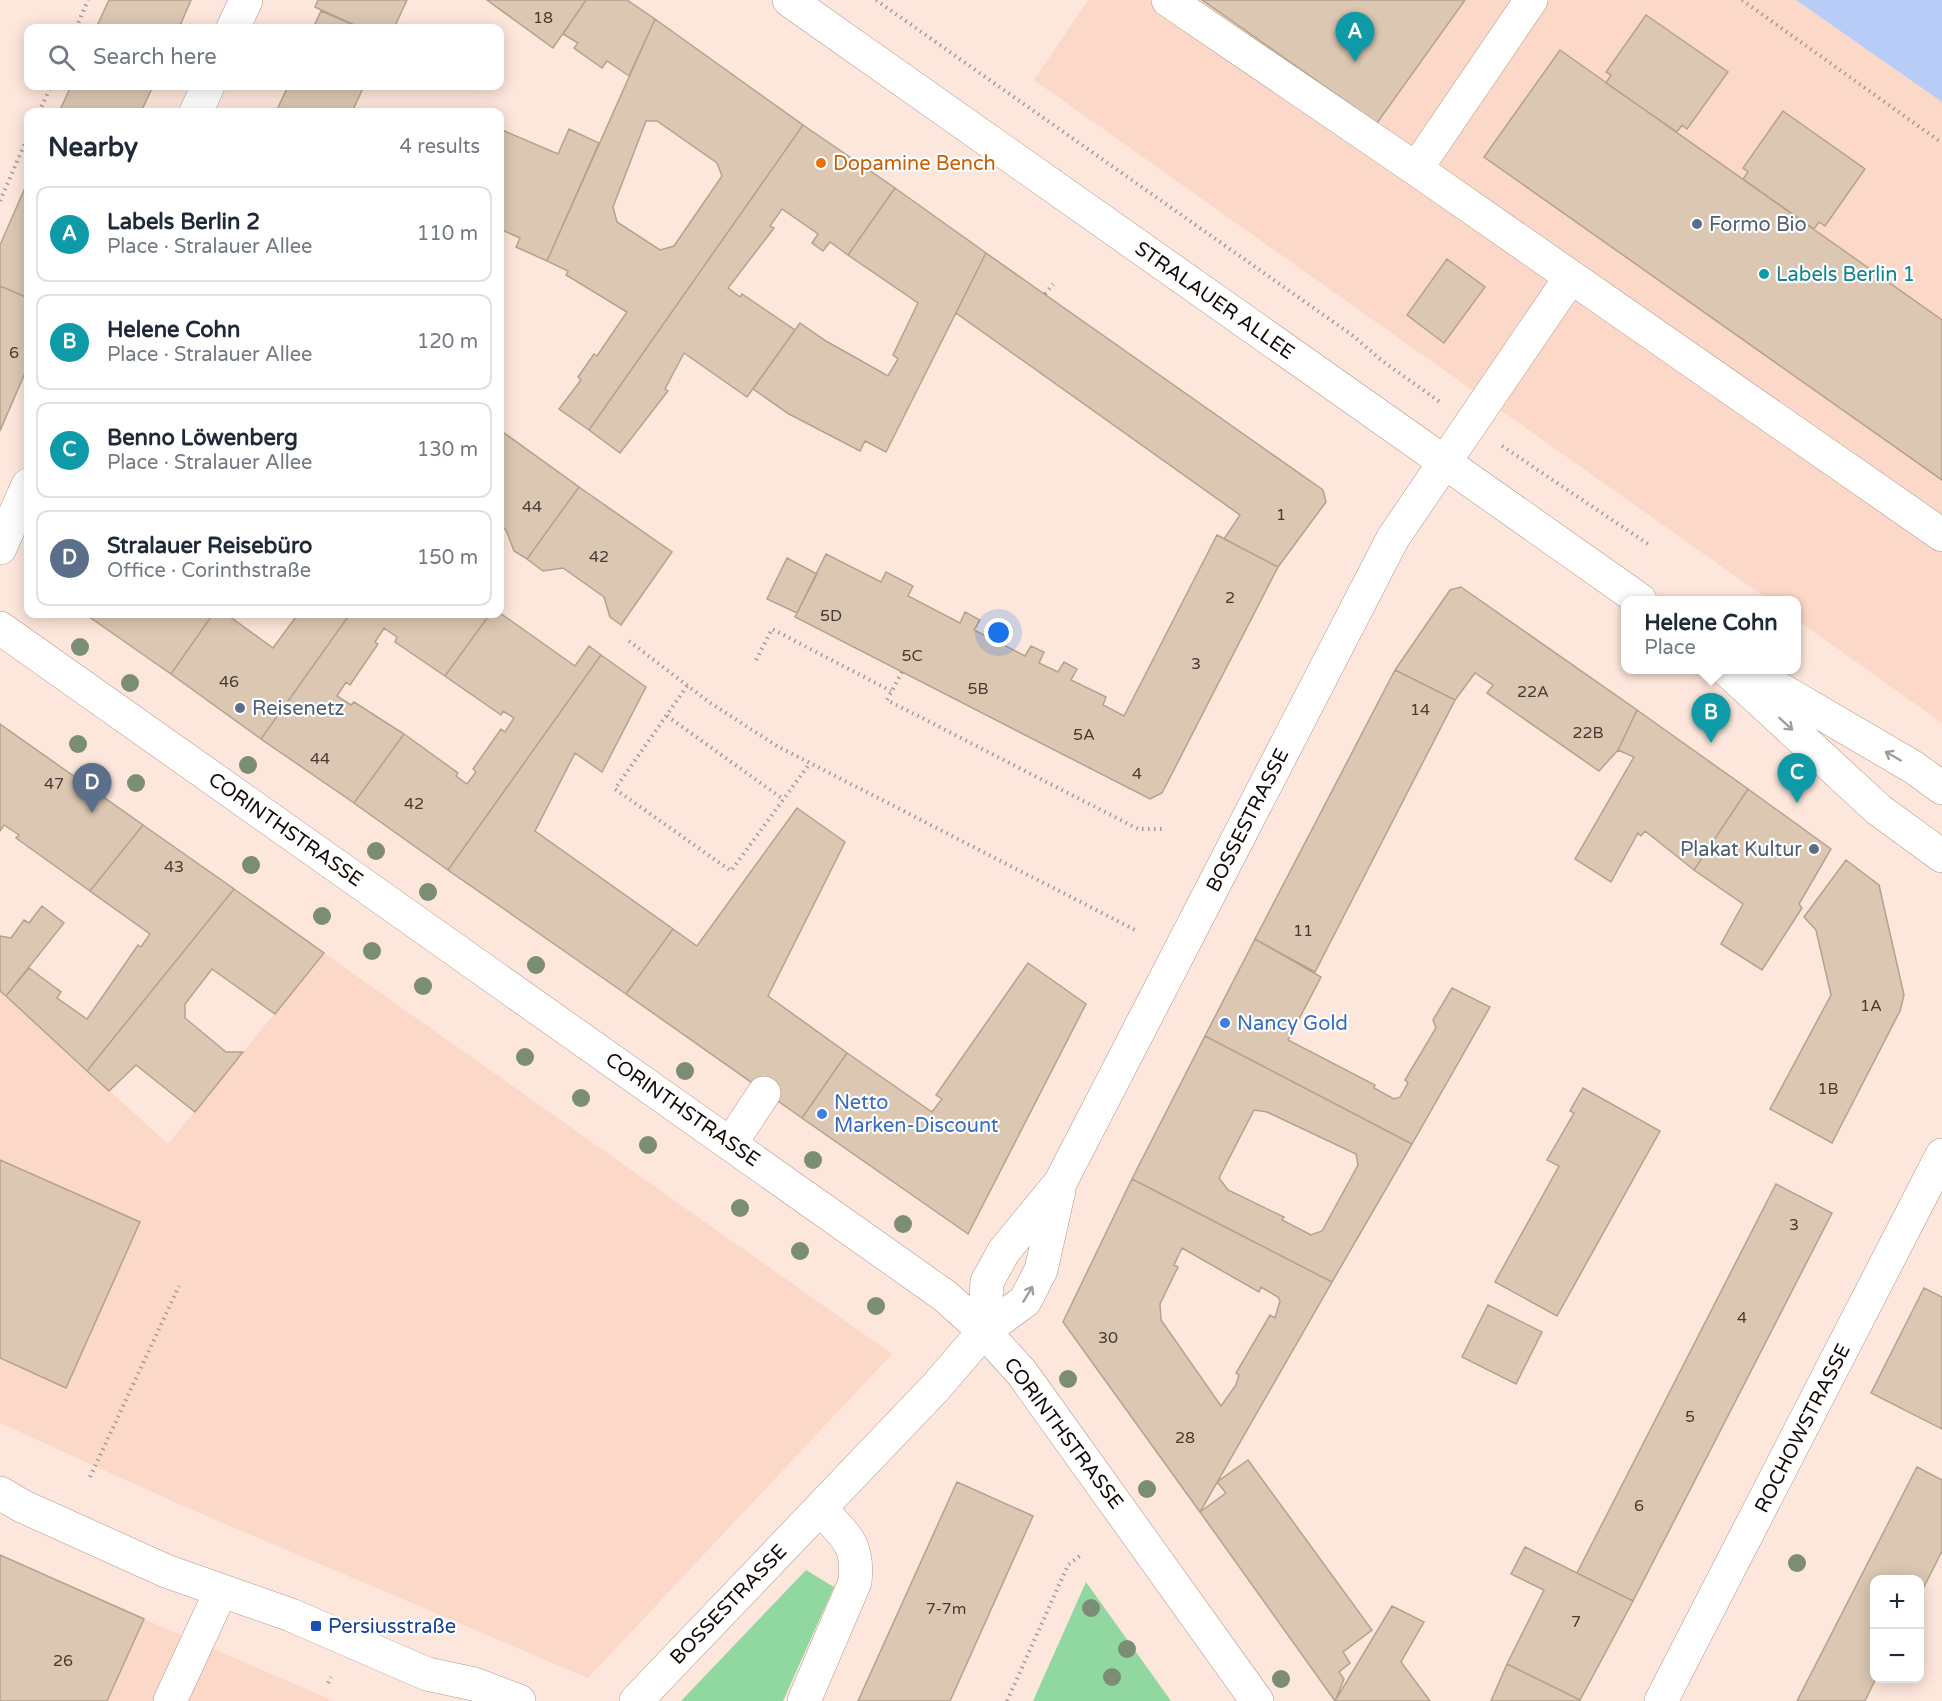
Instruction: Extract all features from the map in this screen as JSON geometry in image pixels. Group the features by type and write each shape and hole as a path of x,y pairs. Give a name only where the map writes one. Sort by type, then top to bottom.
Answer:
{"street":[{"path":"235,24 246,0"},
{"name":"STRALAUER ALLEE","path":"789,0 1634,596"},
{"path":"1168,0 1416,169 1942,536"},
{"path":"1416,169 1531,0"},
{"path":"198,108 206,90"},
{"name":"BOSSESTRASSE","path":"636,1701 936,1387 984,1331 1025,1301 1041,1270 1060,1183 1393,538 1442,462 1570,278"},
{"path":"0,548 24,494"},
{"name":"CORINTHSTRASSE","path":"0,628 945,1296 984,1331 1022,1373 1257,1701"},
{"path":"1733,674 1879,810 1942,856"},
{"path":"1755,674 1913,767 1942,788"},
{"path":"731,1143 764,1093"},
{"name":"ROCHOWSTRASSE","path":"1661,1701 1942,1155"},
{"path":"0,1492 22,1506 166,1572 291,1616 427,1674 483,1686 519,1701"},
{"path":"804,1701 855,1582 857,1563 854,1547 820,1509"},
{"path":"170,1701 221,1591"}],"path":[{"path":"78,24 88,0"},
{"path":"876,0 1352,335 1386,364"},
{"path":"1742,0 1942,143"},
{"path":"41,108 49,90"},
{"path":"0,201 24,145"},
{"path":"1045,294 1053,284"},
{"path":"1551,480 1593,505 1651,546"},
{"path":"756,660 772,629 891,691"},
{"path":"629,641 688,686 777,746 1137,931"},
{"path":"902,672 887,700 1138,829 1166,829"},
{"path":"688,686 615,789 731,871 810,763"},
{"path":"667,716 783,799"},
{"path":"90,1477 179,1286"},
{"path":"1007,1701 1068,1565 1081,1555"},
{"path":"328,1683 331,1677"}],"shaded area":[{"path":"1088,0 1796,0 1942,102 1942,723 1801,623 1801,596 1763,596 1034,80"},
{"path":"324,953 892,1354 588,1678 181,1505 0,1423 0,991 168,1144"},
{"path":"0,1555 144,1619 334,1701 0,1701"}],"green space":[{"path":"806,1570 834,1587 783,1701 681,1701"},
{"path":"1086,1582 1171,1701 1033,1701"}],"water":[{"path":"1796,0 1942,0 1942,102"}],"building":[{"path":"109,0 191,0 181,24 98,24"},
{"path":"318,0 407,0 396,24 352,24 315,7"},
{"path":"487,0 586,0 553,48"},
{"path":"586,0 627,0 655,19 629,76 607,61 602,68 574,48 578,43 563,34"},
{"path":"1202,0 1465,0 1377,123"},
{"path":"321,11 352,24 315,24"},
{"path":"1646,15 1728,72 1687,129 1682,125 1677,132 1606,83 1611,75 1606,72"},
{"path":"655,19 803,125 589,430 559,409 581,380 578,377 594,354 597,356 627,312 566,275 568,271 547,261","holes":["646,121 657,121 717,163 722,176 674,246 660,250 617,222 613,207"]},
{"name":"Labels Berlin 1","path":"1560,50 1942,320 1942,480 1484,157"},
{"path":"69,90 151,90 143,108 61,108"},
{"path":"286,90 362,90 354,108 278,108"},
{"path":"1783,111 1865,169 1825,226 1819,222 1814,229 1743,179 1748,172 1743,168"},
{"path":"803,125 895,188 848,255 830,242 823,251 812,243 818,234 782,209 770,226 774,228 728,288 740,297 742,294 795,330 747,397 684,353 665,389 668,391 620,453 589,430"},
{"path":"569,129 599,143 547,261 516,247 520,238 504,231 504,131 558,154"},
{"path":"895,188 986,253 886,452 865,441 860,451 789,414 753,389 800,323 826,341 888,376 898,359 893,355 918,303 848,255"},
{"path":"24,190 24,296 0,286 0,245"},
{"path":"986,253 1323,490 1326,502 1278,567 1224,539 1240,515 956,313"},
{"path":"1447,259 1485,287 1444,343 1407,315"},
{"path":"0,286 24,296 24,375 0,431"},
{"path":"504,433 579,487 527,559 514,551 504,528"},
{"path":"579,487 672,552 621,625 610,617 604,597 563,568 543,571 527,559"},
{"path":"1217,535 1278,567 1162,793 1150,799 795,617 826,554 881,582 886,572 913,586 908,596 960,623 965,612 980,620 974,630 1025,656 1031,646 1044,652 1039,663 1058,672 1064,662 1077,669 1071,680 1106,697 1103,705 1124,716"},
{"path":"787,558 817,574 797,613 767,599"},
{"path":"1461,587 1637,710 1618,750 1599,771 1487,693 1493,685 1475,673 1455,700 1395,670 1450,590"},
{"path":"504,616 575,666 589,646 601,655 448,870 354,803 404,734 458,773 456,776 467,784 476,772 473,769 501,729 505,732 514,718 503,711 501,715 445,676 487,618 504,618"},
{"path":"91,618 210,618 171,674"},
{"path":"210,618 232,618 273,648 295,618 347,618 261,739 171,674"},
{"path":"347,618 487,618 445,676 395,642 397,637 384,628 375,642 378,644 350,685 346,682 337,696 351,705 354,702 404,734 354,803 261,739"},
{"path":"601,655 646,687 602,772 575,753 535,831 673,929 626,994 448,870"},
{"path":"1395,670 1455,700 1315,972 1255,939"},
{"path":"1637,710 1748,789 1694,870 1645,831 1641,836 1638,833 1611,882 1575,859 1634,757 1618,750"},
{"path":"0,724 143,825 90,891 16,838 19,835 4,825 0,831"},
{"path":"1748,789 1831,849 1799,904 1802,908 1762,970 1721,944 1743,904 1694,870"},
{"path":"797,808 845,842 768,996 847,1053 802,1118 626,994 673,929 697,946"},
{"path":"143,825 234,889 87,1071 6,996 29,968 61,992 57,998 87,1019 138,945 141,947 150,934 90,891"},
{"path":"1846,860 1879,885 1904,995 1900,1011 1832,1143 1770,1109 1831,995 1816,930 1804,917"},
{"path":"234,889 324,953 275,1014 212,969 185,1004 185,1018 226,1052 243,1052 195,1112 136,1065 109,1091 87,1071"},
{"path":"42,906 64,923 6,996 0,991 0,936 11,938 24,920 29,923"},
{"path":"1255,939 1321,977 1288,1040 1375,1085 1374,1088 1394,1099 1400,1097 1408,1083 1405,1080 1436,1028 1433,1020 1452,988 1490,1007 1412,1144 1205,1036"},
{"path":"1028,963 1086,1004 968,1234 802,1118 847,1053 932,1112 942,1099 936,1095"},
{"path":"1205,1036 1412,1144 1332,1282 1132,1179","holes":["1254,1110 1267,1112 1356,1154 1358,1165 1322,1231 1311,1235 1282,1220 1284,1217 1228,1190 1219,1178"]},
{"path":"1583,1088 1660,1131 1557,1316 1495,1282 1559,1166 1547,1160 1574,1113 1570,1111"},
{"path":"0,1160 140,1222 66,1388 0,1358"},
{"path":"1132,1179 1332,1282 1200,1512 1063,1322","holes":["1182,1248 1259,1292 1261,1287 1278,1297 1280,1301 1275,1318 1270,1315 1236,1373 1239,1375 1236,1385 1221,1406 1161,1320 1160,1304 1178,1267 1174,1265"]},
{"path":"1776,1184 1832,1213 1633,1601 1577,1573"},
{"path":"1924,1288 1942,1297 1942,1429 1871,1393"},
{"path":"1488,1305 1542,1332 1516,1384 1462,1357"},
{"path":"1248,1460 1372,1630 1343,1652 1350,1663 1339,1672 1344,1679 1335,1701 1200,1512 1226,1493 1217,1482"},
{"path":"1917,1467 1942,1480 1942,1551 1924,1587 1924,1575 1870,1575 1870,1683 1874,1683 1865,1701 1797,1701"},
{"path":"957,1482 1033,1516 950,1701 858,1701"},
{"path":"1525,1547 1633,1601 1580,1700 1507,1664 1544,1590 1511,1574"},
{"path":"0,1555 144,1619 107,1701 0,1701"},
{"path":"1392,1606 1424,1622 1401,1662 1430,1701 1335,1701"},
{"path":"1507,1664 1580,1700 1491,1701"}],"place":[{"name":"Labels Berlin 2","path":"1355,62"},
{"name":"Dopamine Bench","path":"821,163"},
{"name":"Formo Bio","path":"1697,224"},
{"name":"Labels Berlin 1","path":"1764,274"},
{"name":"Reisenetz","path":"240,708"},
{"name":"Helene Cohn","path":"1711,743"},
{"name":"Benno Löwenberg","path":"1797,803"},
{"name":"Stralauer Reisebüro","path":"92,813"},
{"name":"Plakat Kultur","path":"1814,849"},
{"name":"Nancy Gold","path":"1225,1023"},
{"name":"Netto Marken-Discount","path":"822,1114"},
{"name":"Persiusstraße","path":"316,1626"}]}
